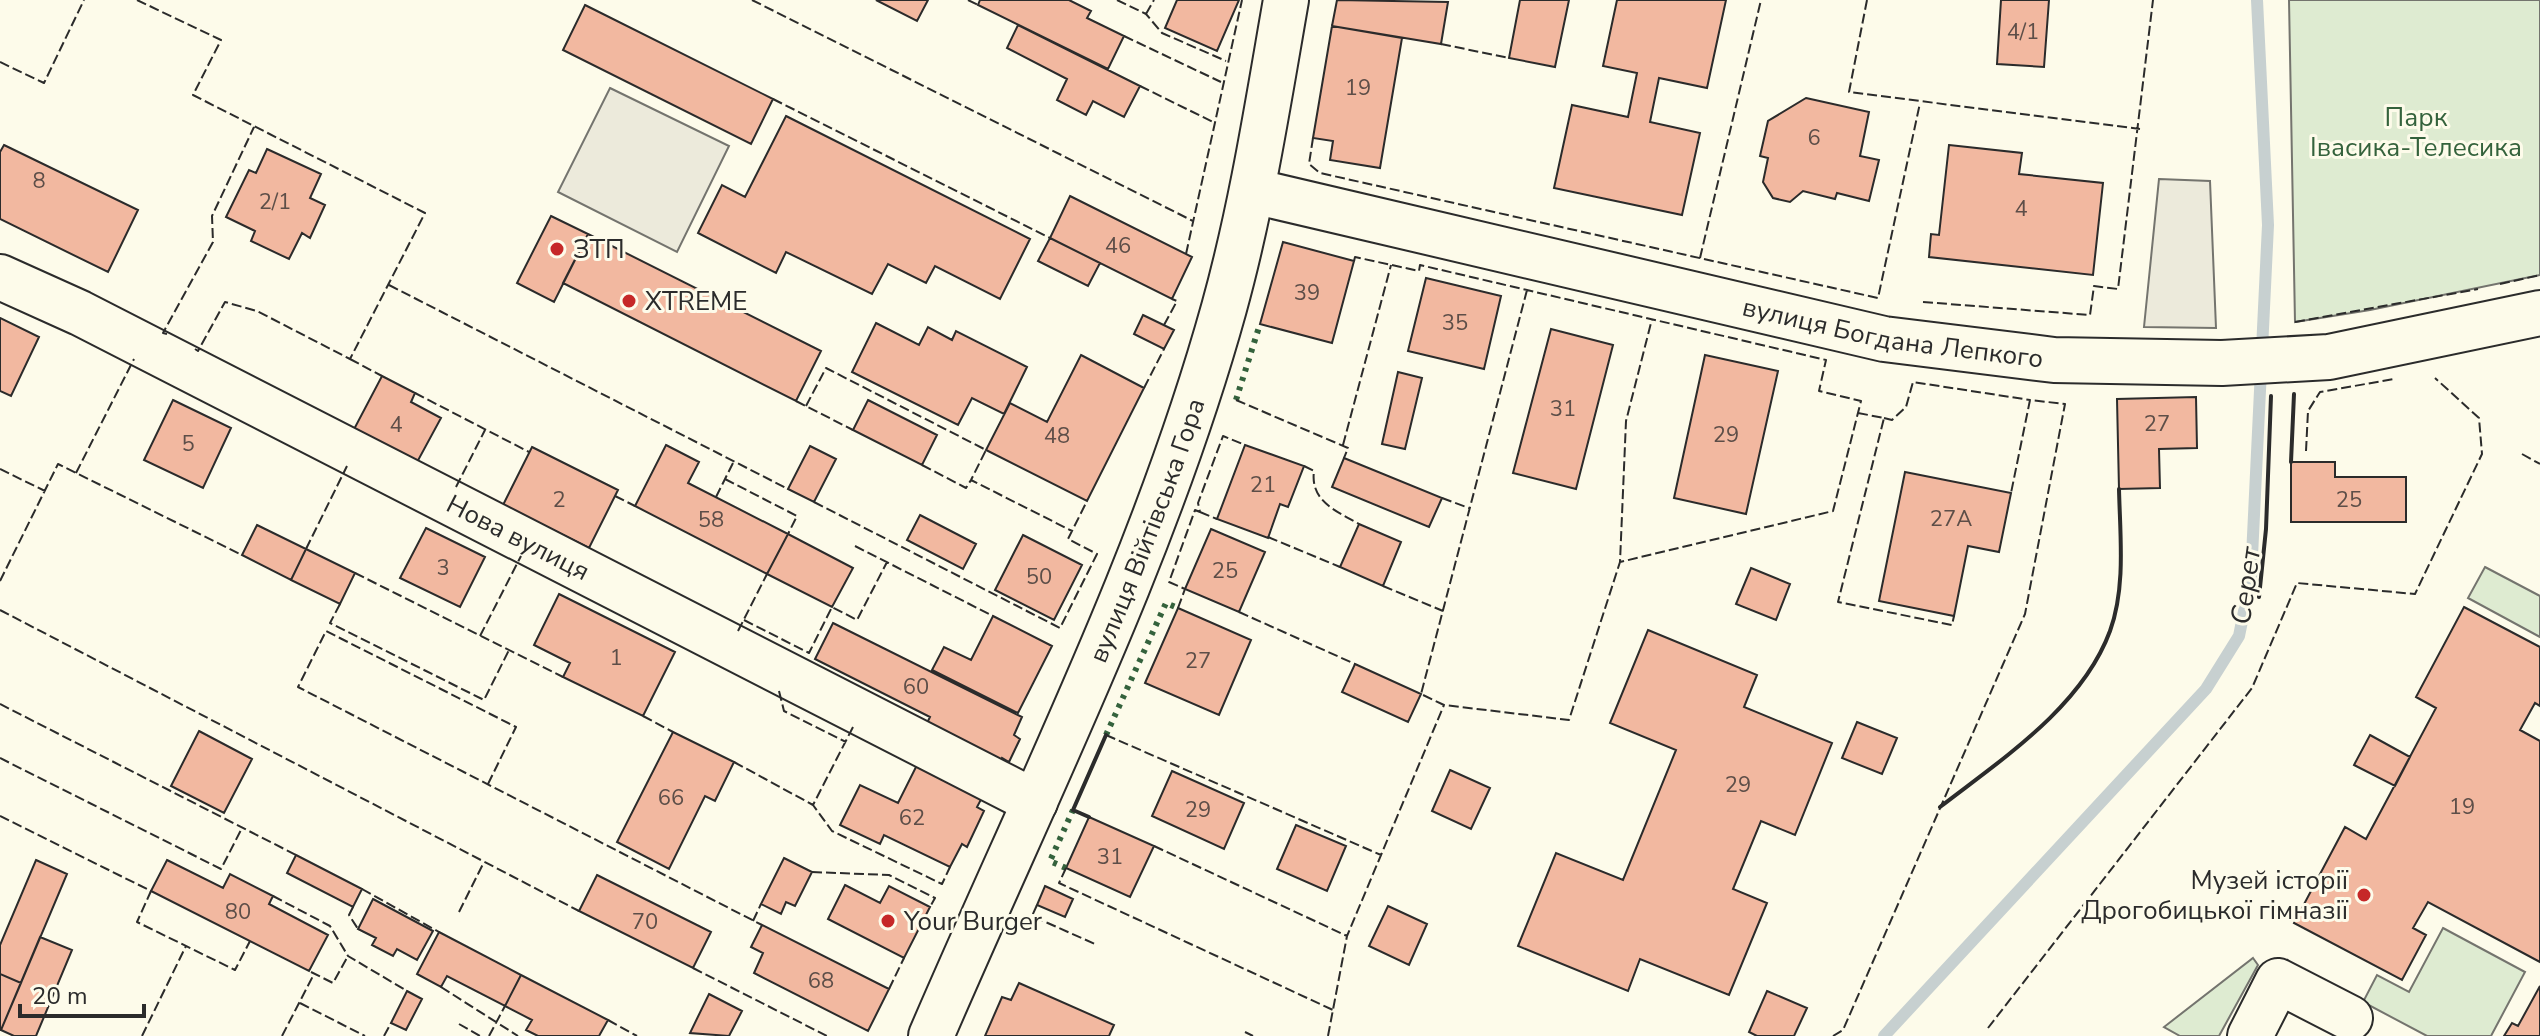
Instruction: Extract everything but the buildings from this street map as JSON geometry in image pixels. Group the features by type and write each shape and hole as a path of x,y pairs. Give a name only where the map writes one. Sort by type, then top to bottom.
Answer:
{"street":[{"name":"вулиця Війтівська Гора","path":"931,1036 1035,802 1181,444 1224,308 1253,191 1286,0"},
{"name":"вулиця Богдана Лепкого","path":"1253,191 1884,339 2054,360 2222,363 2297,359 2408,342 2540,313"},
{"name":"Нова вулиця","path":"0,277 94,320 1035,802"},
{"path":"2250,1036 2278,981 2350,1018"}],"green space":[{"name":"Парк Івасика-Телесика","path":"2289,0 2540,0 2540,275 2295,322"},
{"path":"2485,567 2540,596 2540,637 2468,598"},
{"path":"2443,928 2525,972 2491,1036 2427,1036 2363,1002 2377,975 2409,992"},
{"path":"2253,958 2258,965 2219,1036 2180,1036 2164,1027"}],"shaded area":[{"path":"610,88 729,146 677,252 558,192"},
{"path":"2159,179 2210,181 2216,328 2144,327"}],"waterway":[{"name":"Серет","path":"1884,1036 2206,689 2239,636 2251,577 2268,225 2257,0"}],"hedge":[{"path":"1236,400 1260,324"},
{"path":"1106,735 1166,603 1178,608"},
{"path":"1066,868 1050,861 1073,810"}],"fence":[{"path":"0,62 44,83 84,0"},
{"path":"137,0 221,40 193,95 425,213 350,359 257,311 225,302 198,351 195,349"},
{"path":"752,0 1193,221"},
{"path":"968,0 978,5"},
{"path":"1117,0 1146,14 1162,33 1226,61"},
{"path":"1146,14 1154,0"},
{"path":"1186,254 1242,0"},
{"path":"1700,258 1761,0"},
{"path":"1867,0 1849,92 2140,129"},
{"path":"1923,302 2090,315 2094,286 2118,289 2153,0"},
{"path":"1124,36 1221,82"},
{"path":"1441,44 1509,58"},
{"path":"1140,86 1213,122"},
{"path":"773,99 1050,238"},
{"path":"1313,138 1309,164 1320,173 1878,298 1920,103"},
{"path":"167,334 163,333 213,242 212,216 254,127"},
{"path":"1354,261 1355,257 1419,271 1420,265 1826,360 1819,391 1861,401 1833,511 1620,562"},
{"path":"1343,445 1391,265"},
{"path":"2500,284 2540,275"},
{"path":"389,285 788,489"},
{"path":"2295,322 2478,289"},
{"path":"1527,290 1421,694 1444,705 1569,720 1620,562 1626,421 1652,319"},
{"path":"1164,325 1177,301 1172,299"},
{"path":"1144,388 1164,349"},
{"path":"76,473 134,359"},
{"path":"350,359 382,376"},
{"path":"806,406 826,368 986,450 971,480"},
{"path":"1988,1028 2252,688 2297,583 2415,594 2482,454 2479,418 2435,378"},
{"path":"2306,451 2308,411 2320,392 2394,379"},
{"path":"1884,418 1892,420 1906,407 1913,382 2030,400"},
{"path":"415,393 529,452"},
{"path":"1236,400 1348,448 1344,458"},
{"path":"1833,1036 1843,1030 2025,614 2065,404 2030,400 2011,493"},
{"path":"796,401 853,430"},
{"path":"1858,413 1884,418 1838,602 1952,625 1954,616"},
{"path":"456,487 485,430"},
{"path":"1178,608 1185,589 1169,582 1195,510 1200,512 1198,503 1223,436 1245,445"},
{"path":"2522,454 2540,464"},
{"path":"716,497 734,461"},
{"path":"0,581 58,464 242,555"},
{"path":"922,465 966,488 971,480 1072,531"},
{"path":"306,549 347,466"},
{"path":"1304,466 1314,471 1320,498 1359,524"},
{"path":"0,469 45,491"},
{"path":"725,479 797,516 788,534"},
{"path":"615,496 635,506"},
{"path":"1442,498 1469,508"},
{"path":"814,502 1060,628 1097,554 1068,539 1087,501"},
{"path":"1200,512 1217,519"},
{"path":"1268,537 1340,567"},
{"path":"855,546 993,616"},
{"path":"480,636 521,556"},
{"path":"744,620 809,653 832,607 857,620 887,562"},
{"path":"355,573 563,677"},
{"path":"738,631 767,574"},
{"path":"1383,586 1443,611"},
{"path":"340,604 330,623 484,700 509,650"},
{"path":"0,610 579,911"},
{"path":"1239,612 1355,664"},
{"path":"488,784 516,727 326,631 298,687 762,925"},
{"path":"779,691 784,711 846,742"},
{"path":"0,704 296,855"},
{"path":"1328,1036 1347,936 1444,705"},
{"path":"643,716 673,732"},
{"path":"853,727 813,805 832,831 942,884 950,867"},
{"path":"1106,735 1381,855"},
{"path":"0,758 221,869 242,828"},
{"path":"734,762 813,805"},
{"path":"0,816 151,891 137,922 235,970 250,941"},
{"path":"1154,846 1347,936"},
{"path":"459,912 484,862"},
{"path":"1066,868 1059,883 1333,1010"},
{"path":"812,872 889,875 935,898 930,907"},
{"path":"362,889 439,932"},
{"path":"273,896 330,926 348,956 407,991"},
{"path":"753,921 761,904"},
{"path":"1037,905 1032,916 1095,944"},
{"path":"353,907 349,915 358,929"},
{"path":"142,1036 186,946"},
{"path":"311,972 333,983 348,956"},
{"path":"889,989 904,958"},
{"path":"693,968 827,1036"},
{"path":"282,1036 314,974"},
{"path":"441,987 518,1036"},
{"path":"300,1003 365,1036"},
{"path":"489,1036 505,1006"},
{"path":"608,1020 637,1036"},
{"path":"384,1036 391,1023"},
{"path":"459,1024 480,1036"},
{"path":"1245,1032 1253,1036"}],"wall":[{"path":"2291,462 2294,394"},
{"path":"2259,597 2266,529 2271,396"},
{"path":"1940,807 2038,730 2080,684 2097,658 2110,631 2118,597 2121,561 2119,489"},
{"path":"1089,817 1073,810 1106,735"}],"place":[{"name":"ЗТП","path":"557,249"},
{"name":"XTREME","path":"629,301"},
{"name":"Музей історії Дрогобицької гімназії","path":"2364,895"},
{"name":"Your Burger","path":"888,921"}]}
